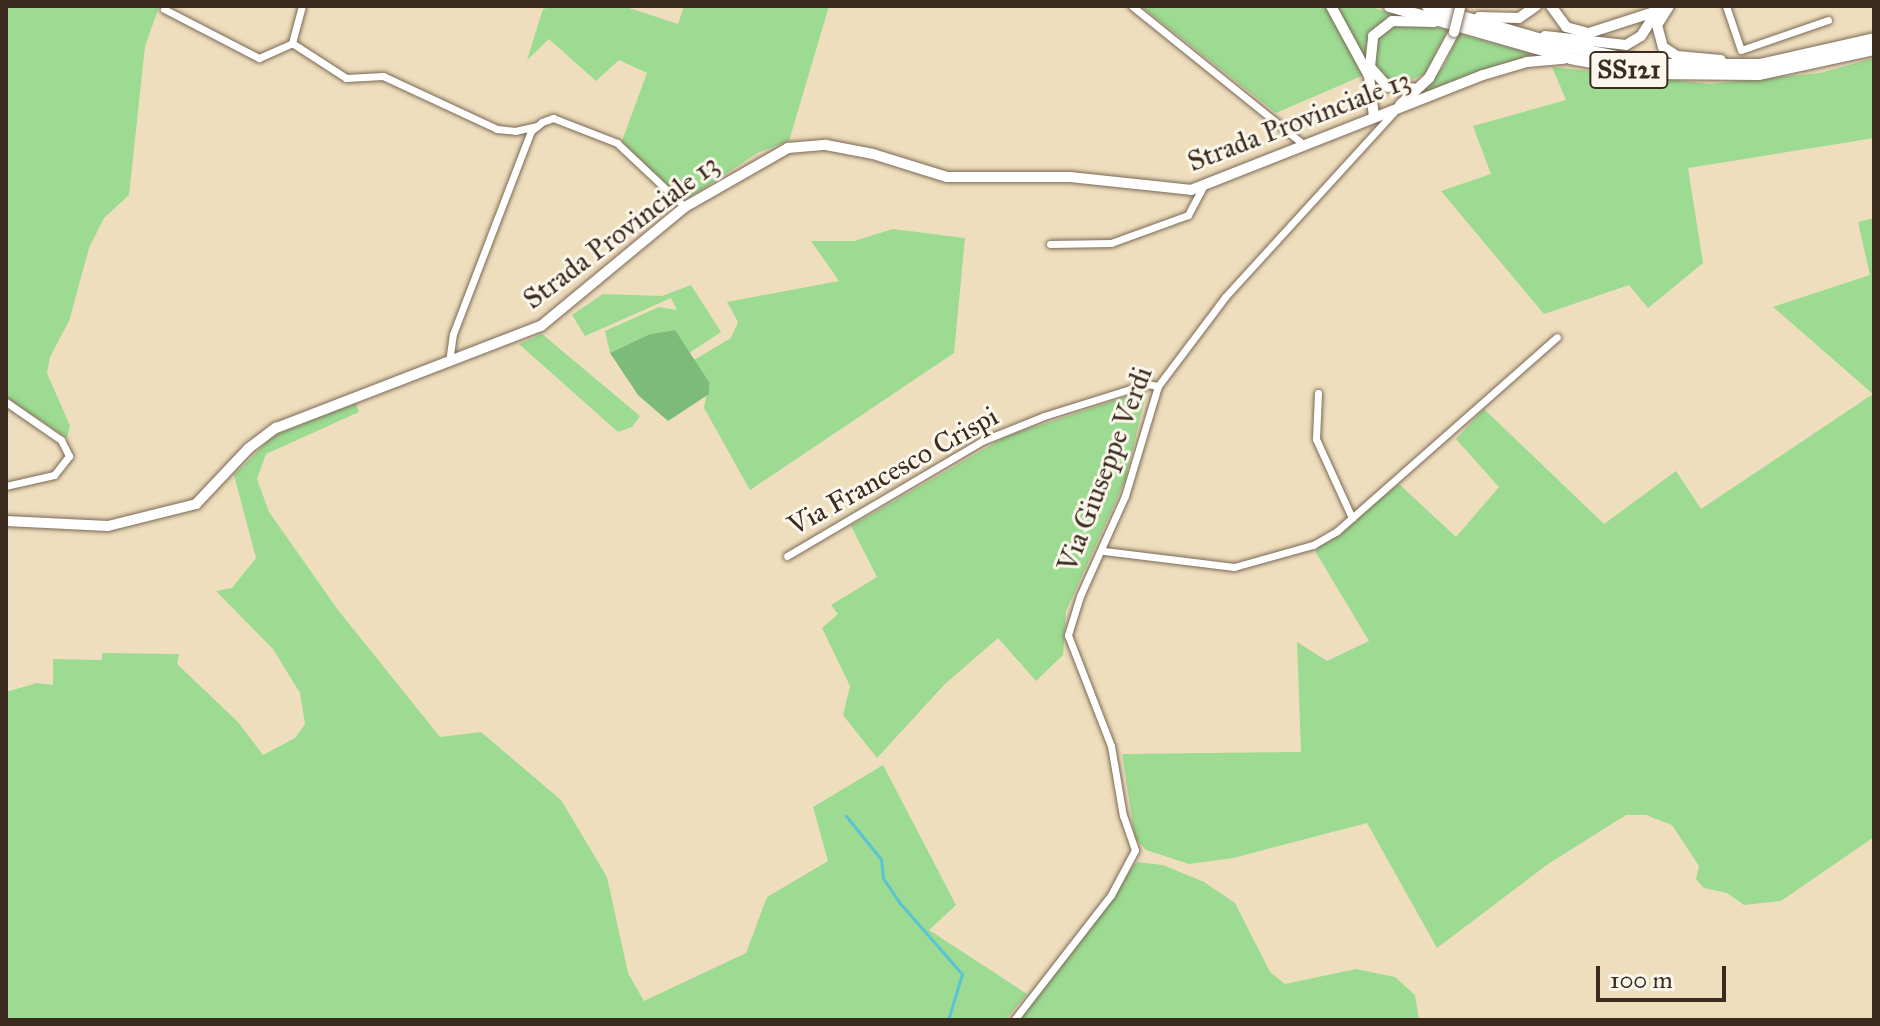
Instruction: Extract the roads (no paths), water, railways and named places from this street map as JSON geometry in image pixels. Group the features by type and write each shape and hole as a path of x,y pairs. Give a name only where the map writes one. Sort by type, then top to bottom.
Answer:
{"main road":[{"path":"1331,6 1369,76 1374,117"},
{"name":"SS121","path":"1389,6 1458,17 1657,64 1759,64 1874,38"},
{"name":"SS121","path":"1427,6 1570,58 1652,73 1717,76 1804,68 1874,49"},
{"path":"1388,87 1368,59 1378,29 1399,19 1458,17 1507,20 1536,6"},
{"path":"1551,6 1566,27 1597,33 1664,10"},
{"path":"1525,34 1626,45 1641,36 1664,10"},
{"path":"1664,10 1659,41 1677,56 1759,64"},
{"path":"1396,110 1439,64 1458,17"},
{"name":"Strada Provinciale 13","path":"6,521 108,526 182,510 208,495 249,448 276,428 449,364 541,326 685,207 763,158 806,144 873,154 947,177 1070,177 1173,190 1202,189 1302,143 1527,62 1570,58"},
{"path":"1369,76 1388,87 1417,89"}],"street":[{"path":"292,43 302,6"},
{"path":"1132,6 1302,143"},
{"path":"1726,6 1741,50 1828,20"},
{"path":"164,9 259,58 292,43"},
{"path":"292,43 346,78 383,76 497,129 536,126 553,118 617,143 685,207"},
{"name":"Via Giuseppe Verdi","path":"1014,1020 1111,895 1135,850 1123,816 1111,746 1068,635 1080,596 1104,551 1158,386 1225,297 1379,133 1396,110"},
{"path":"1374,117 1379,133"},
{"path":"449,364 453,334 536,126"},
{"path":"1050,244 1111,243 1175,220 1188,215 1202,189"},
{"path":"1104,551 1249,566 1313,545 1352,518 1557,337"},
{"name":"Via Francesco Crispi","path":"787,556 982,441 1058,411 1146,384 1158,386"},
{"path":"1318,393 1316,439 1352,518"},
{"path":"6,402 61,440 69,456 54,475 6,486"}],"waterway":[{"path":"846,816 881,859 883,878 899,902 962,974 948,1020"}]}
